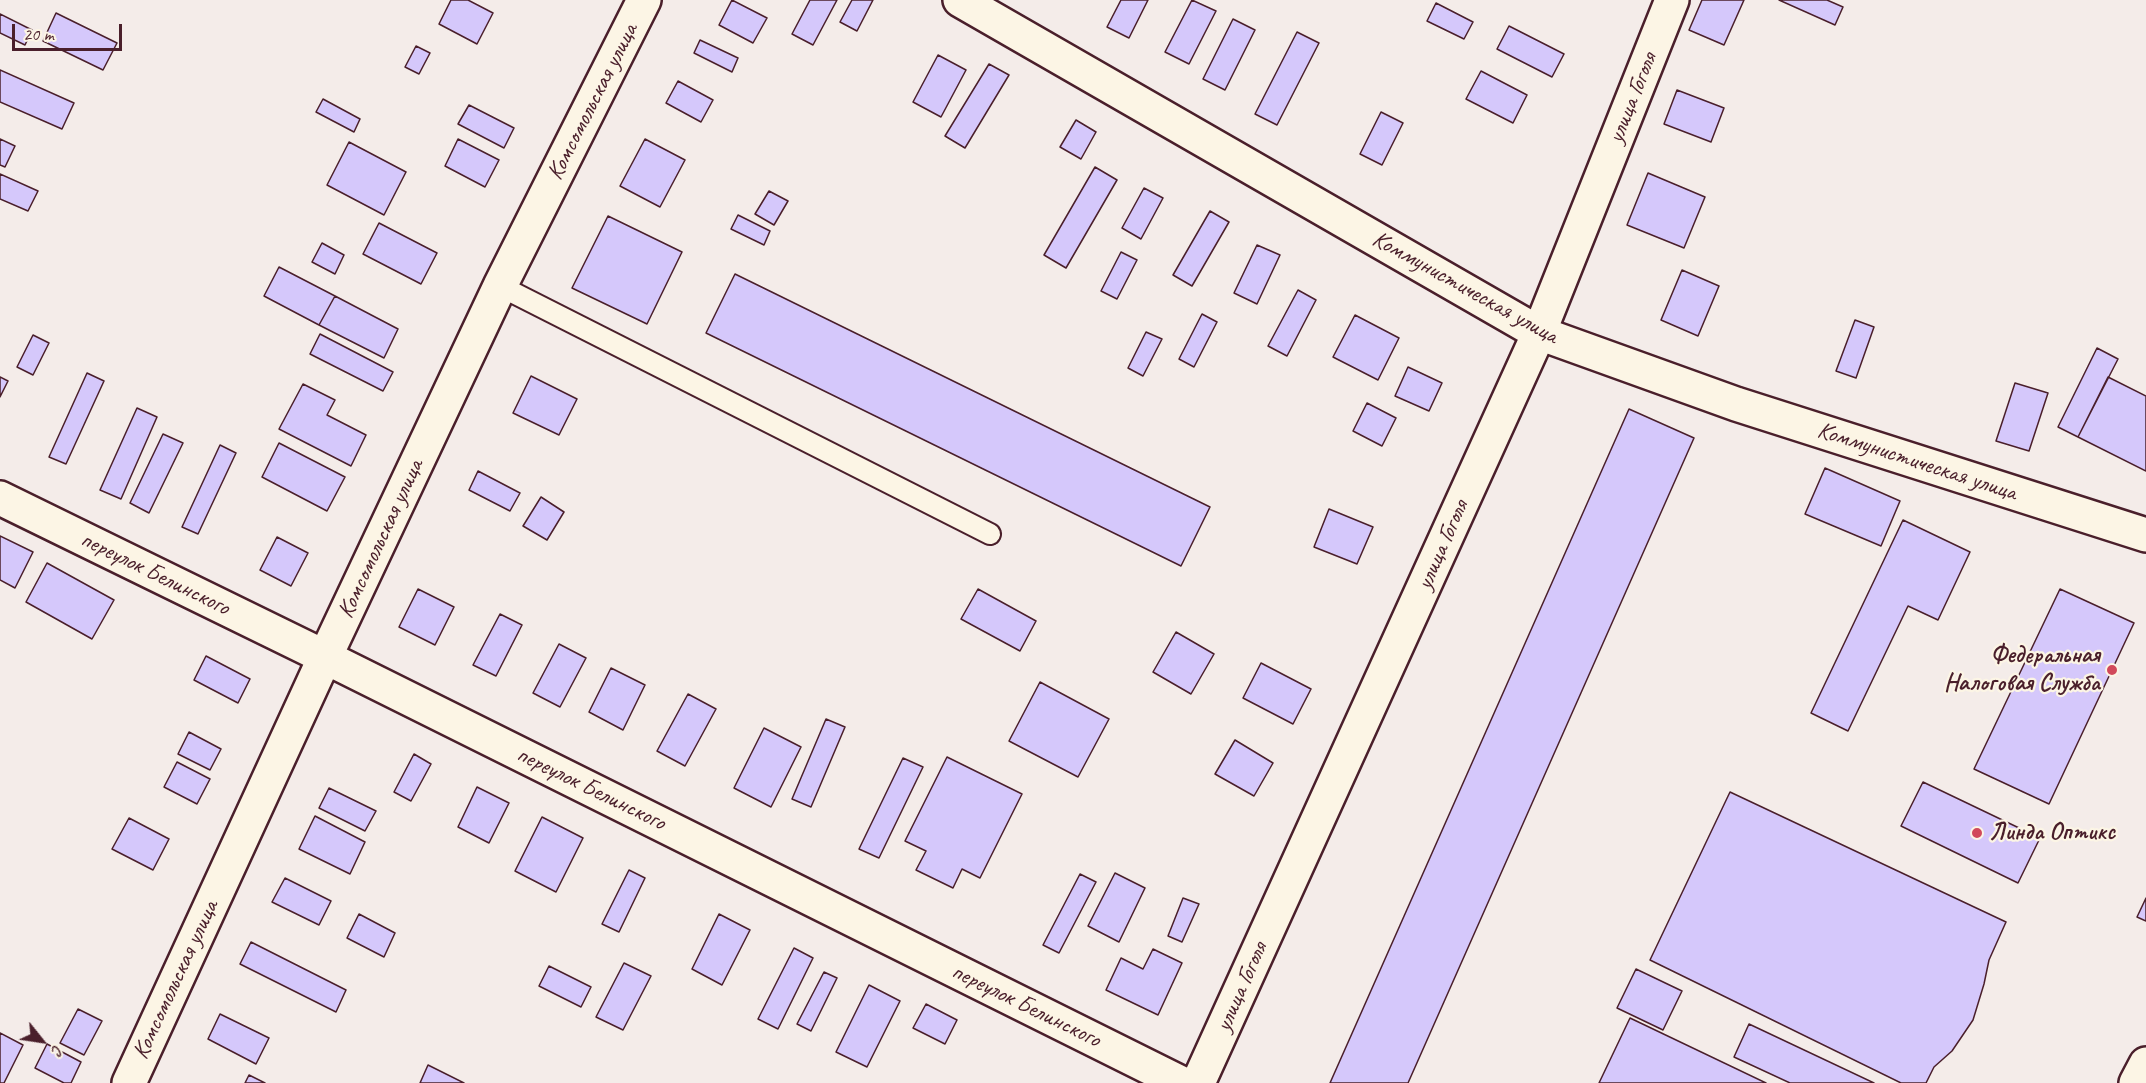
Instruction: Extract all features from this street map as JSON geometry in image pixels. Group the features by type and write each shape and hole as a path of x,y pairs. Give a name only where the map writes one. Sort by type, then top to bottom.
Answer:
{"street":[{"name":"Комсомольская улица","path":"129,1083 325,657 500,286 644,0"},
{"name":"Коммунистическая улица","path":"960,0 1539,333 1736,404 2146,535"},
{"name":"улица Гоголя","path":"1198,1083 1539,333 1672,0"},
{"name":"переулок Белинского","path":"0,498 1181,1083"},
{"path":"2136,1083 2146,1064"}],"lane":[{"path":"500,286 990,534"}],"building":[{"path":"451,0 468,0 493,13 477,44 439,24"},
{"path":"732,0 767,18 753,43 719,25"},
{"path":"810,0 837,0 813,45 792,34"},
{"path":"852,0 873,0 857,31 840,22"},
{"path":"1121,0 1148,0 1129,38 1107,27"},
{"path":"1192,0 1216,11 1189,64 1165,52"},
{"path":"1702,0 1744,0 1724,45 1689,30"},
{"path":"1779,0 1827,0 1843,7 1835,25"},
{"path":"1436,3 1473,22 1464,39 1427,21"},
{"path":"56,13 117,43 103,70 43,41"},
{"path":"0,14 32,30 25,45 0,33"},
{"path":"1233,19 1255,30 1225,90 1203,79"},
{"path":"1509,26 1564,54 1552,77 1497,49"},
{"path":"1297,32 1319,43 1277,125 1255,114"},
{"path":"700,40 738,58 732,72 694,53"},
{"path":"416,46 430,53 419,74 405,67"},
{"path":"938,55 966,70 941,117 913,102"},
{"path":"989,64 1009,75 965,148 945,136"},
{"path":"0,70 74,103 62,129 0,102"},
{"path":"1481,71 1527,95 1513,123 1466,99"},
{"path":"678,81 713,100 701,122 666,103"},
{"path":"1677,90 1724,108 1711,142 1664,124"},
{"path":"323,99 360,119 354,132 316,112"},
{"path":"469,105 514,128 504,148 458,124"},
{"path":"1381,112 1403,123 1382,165 1360,154"},
{"path":"1076,120 1096,132 1081,159 1060,147"},
{"path":"0,139 15,146 5,167 0,165"},
{"path":"458,139 499,160 485,187 445,166"},
{"path":"645,139 685,160 660,207 620,186"},
{"path":"349,142 406,172 384,215 327,185"},
{"path":"1095,167 1117,180 1066,268 1044,255"},
{"path":"1648,173 1705,197 1684,248 1627,225"},
{"path":"0,174 38,191 28,211 0,199"},
{"path":"1144,188 1163,198 1141,239 1122,228"},
{"path":"769,191 788,201 774,225 755,214"},
{"path":"1210,211 1229,222 1192,286 1173,275"},
{"path":"738,215 770,231 764,245 731,229"},
{"path":"608,216 682,252 647,324 572,288"},
{"path":"379,223 437,253 421,284 363,254"},
{"path":"322,243 344,255 335,274 312,262"},
{"path":"1257,245 1280,255 1257,304 1234,293"},
{"path":"1121,252 1137,260 1117,299 1101,291"},
{"path":"279,267 335,296 319,325 264,296"},
{"path":"1682,270 1719,286 1698,336 1661,320"},
{"path":"735,274 1210,507 1181,566 706,333"},
{"path":"1298,290 1316,300 1287,356 1268,346"},
{"path":"335,296 398,329 384,358 319,325"},
{"path":"1202,314 1217,322 1194,367 1179,359"},
{"path":"1355,315 1399,338 1378,380 1333,357"},
{"path":"1855,320 1874,327 1856,378 1836,371"},
{"path":"1146,332 1162,339 1143,376 1128,368"},
{"path":"320,334 393,372 383,391 310,354"},
{"path":"33,335 49,343 33,375 17,367"},
{"path":"2097,348 2118,359 2078,437 2058,427"},
{"path":"1408,367 1442,383 1429,411 1395,396"},
{"path":"87,373 104,381 66,464 49,457"},
{"path":"531,376 577,399 559,435 513,413"},
{"path":"0,377 8,381 0,397"},
{"path":"2108,377 2146,396 2146,471 2078,437"},
{"path":"2015,383 2048,393 2029,451 1996,441"},
{"path":"303,384 335,400 327,415 366,435 351,466 279,429"},
{"path":"1367,403 1396,418 1382,446 1353,431"},
{"path":"137,408 157,417 121,499 100,490"},
{"path":"1629,409 1694,438 1408,1083 1330,1083"},
{"path":"163,434 183,443 149,513 130,503"},
{"path":"279,443 345,477 327,511 262,477"},
{"path":"220,445 236,453 198,534 182,527"},
{"path":"1825,468 1900,501 1881,546 1805,514"},
{"path":"478,471 520,493 510,511 469,490"},
{"path":"541,497 564,512 547,540 523,526"},
{"path":"1329,509 1373,527 1357,564 1314,547"},
{"path":"1903,520 1970,552 1938,620 1908,606 1848,731 1811,713"},
{"path":"0,536 33,552 15,588 0,580"},
{"path":"277,537 308,553 291,586 260,570"},
{"path":"47,563 114,600 92,639 26,602"},
{"path":"418,589 454,607 435,645 399,627"},
{"path":"978,589 1036,621 1020,651 961,619"},
{"path":"2060,589 2134,623 2049,804 1974,769"},
{"path":"500,614 522,625 496,676 473,665"},
{"path":"1176,632 1214,654 1191,694 1153,672"},
{"path":"559,644 586,658 560,707 533,693"},
{"path":"206,656 250,679 238,703 194,680"},
{"path":"1261,663 1311,689 1293,724 1243,698"},
{"path":"611,668 645,685 623,730 589,712"},
{"path":"1040,682 1109,719 1078,777 1009,741"},
{"path":"688,694 716,709 685,766 657,751"},
{"path":"826,719 845,727 811,807 792,799"},
{"path":"764,728 801,747 771,807 734,788"},
{"path":"189,732 221,749 210,770 178,754"},
{"path":"1235,740 1273,763 1254,796 1215,774"},
{"path":"414,754 431,764 411,801 394,792"},
{"path":"947,757 1022,794 980,878 962,869 953,888 916,870 926,851 905,841"},
{"path":"903,758 923,767 879,858 859,849"},
{"path":"177,762 210,779 197,804 164,787"},
{"path":"1923,782 2040,838 2018,883 1901,826"},
{"path":"477,787 509,803 489,843 458,827"},
{"path":"329,788 376,811 365,831 319,808"},
{"path":"1730,792 2006,922 1989,960 1973,1020 1952,1051 1934,1067 1926,1083 1901,1083 1650,960"},
{"path":"315,816 365,842 350,874 299,849"},
{"path":"542,817 583,838 556,892 515,871"},
{"path":"129,818 169,839 153,870 112,849"},
{"path":"629,870 645,878 619,932 602,924"},
{"path":"1115,873 1145,888 1119,942 1088,926"},
{"path":"1080,874 1096,882 1059,953 1043,945"},
{"path":"285,878 331,901 319,925 272,902"},
{"path":"1183,898 1199,904 1182,942 1168,936"},
{"path":"2146,898 2146,921 2137,917"},
{"path":"359,914 395,933 384,957 347,938"},
{"path":"719,914 750,930 722,985 692,969"},
{"path":"251,942 346,990 336,1012 240,964"},
{"path":"794,948 813,958 778,1029 758,1019"},
{"path":"1153,949 1182,963 1158,1015 1106,990 1121,958 1143,969"},
{"path":"624,963 651,976 623,1030 596,1017"},
{"path":"549,966 591,987 581,1007 539,986"},
{"path":"1636,969 1682,991 1663,1030 1617,1008"},
{"path":"824,972 837,978 811,1031 797,1024"},
{"path":"869,985 900,1001 867,1067 836,1052"},
{"path":"926,1004 957,1020 945,1044 913,1028"},
{"path":"78,1009 102,1021 84,1055 60,1043"},
{"path":"220,1014 269,1038 256,1064 208,1039"},
{"path":"1630,1018 1766,1083 1599,1083"},
{"path":"1749,1024 1874,1083 1790,1083 1734,1057"},
{"path":"0,1033 23,1045 4,1083 0,1083"},
{"path":"47,1044 81,1062 71,1083 64,1083 35,1068"},
{"path":"428,1065 464,1083 420,1083"},
{"path":"249,1075 265,1083 245,1083"}],"place":[{"name":"Федеральная Налоговая Служба","path":"2112,670"},
{"name":"Линда Оптикс","path":"1977,833"}]}
